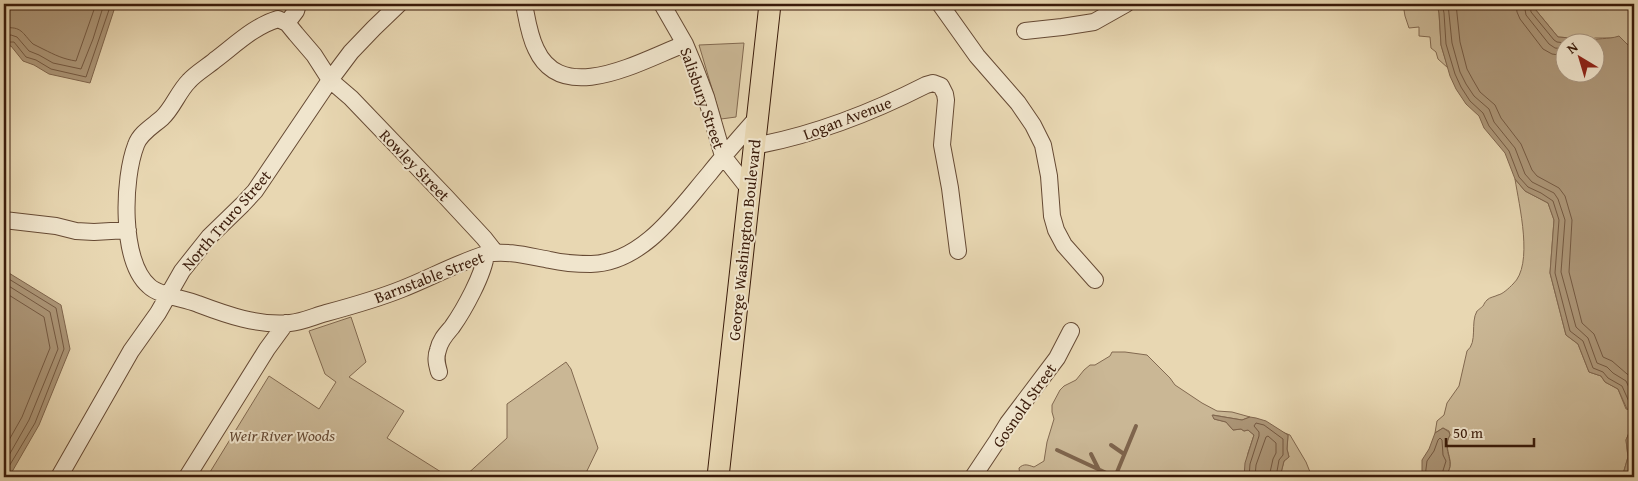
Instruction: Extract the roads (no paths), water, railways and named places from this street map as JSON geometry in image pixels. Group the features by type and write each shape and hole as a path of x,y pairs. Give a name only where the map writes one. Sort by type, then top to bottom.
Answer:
{"main road":[{"name":"George Washington Boulevard","path":"718,477 770,4"}],"street":[{"path":"287,23 296,11 298,4"},
{"name":"North Truro Street","path":"58,477 131,351 194,254 208,236 255,191 330,80 357,46 400,4"},
{"path":"524,4 536,50 552,70 566,76 580,78 598,75 641,62 685,44"},
{"name":"Salisbury Street","path":"662,4 685,44 706,97 723,156 749,189"},
{"path":"940,4 978,56 1018,103 1033,125 1043,145 1049,176 1052,216 1056,230 1064,245 1095,280"},
{"path":"1025,31 1094,22 1126,4"},
{"name":"Barnstable Street","path":"287,23 278,19 268,22 242,39 189,81 163,116 136,144 127,189 128,230 131,250 140,274 148,286 156,292 184,298 229,315 252,321 268,324 291,323 400,290 454,266 490,253 508,252 575,264 595,264 622,256 645,243 661,230 756,119"},
{"name":"Rowley Street","path":"287,23 314,54 330,80 351,98 484,238 490,253"},
{"name":"Logan Avenue","path":"754,146 801,136 870,112 926,85 937,84 943,90 946,100 942,145 958,251"},
{"path":"4,220 56,226 76,231 128,230"},
{"path":"439,372 436,359 440,342 452,327 469,297 490,253"},
{"path":"187,477 267,349 286,323"},
{"name":"Gosnold Street","path":"973,477 1008,422 1057,358 1071,331"}],"water":[{"path":"4,4 116,4 90,83 49,74 23,61 11,46 4,47"},
{"path":"1437,4 1535,4 1535,9 1556,35 1556,82 1606,82 1606,38 1619,36 1634,50 1634,411 1627,409 1618,389 1605,382 1601,376 1589,372 1578,344 1566,335 1550,273 1554,220 1548,203 1525,191 1515,179 1505,153 1484,128 1479,116 1466,104 1456,89 1441,45"},
{"path":"4,270 61,305 70,349 39,425 9,477 4,477"},
{"path":"1212,415 1242,420 1250,417 1256,418 1266,421 1288,435 1287,449 1289,457 1284,461 1280,477 1244,477 1245,463 1254,435 1248,430 1233,430 1226,422 1214,419"},
{"path":"1634,421 1634,477 1620,477 1623,474 1628,457 1626,440"},
{"path":"1443,428 1450,435 1447,441 1450,461 1448,472 1444,477 1420,477 1422,460 1429,449 1435,433"}],"waterway":[{"path":"1115,477 1136,426"},
{"path":"1111,445 1124,454"},
{"path":"1057,450 1115,477"},
{"path":"1091,454 1099,470"}],"park label":[{"name":"Weir River Woods","path":"282,435"}]}
